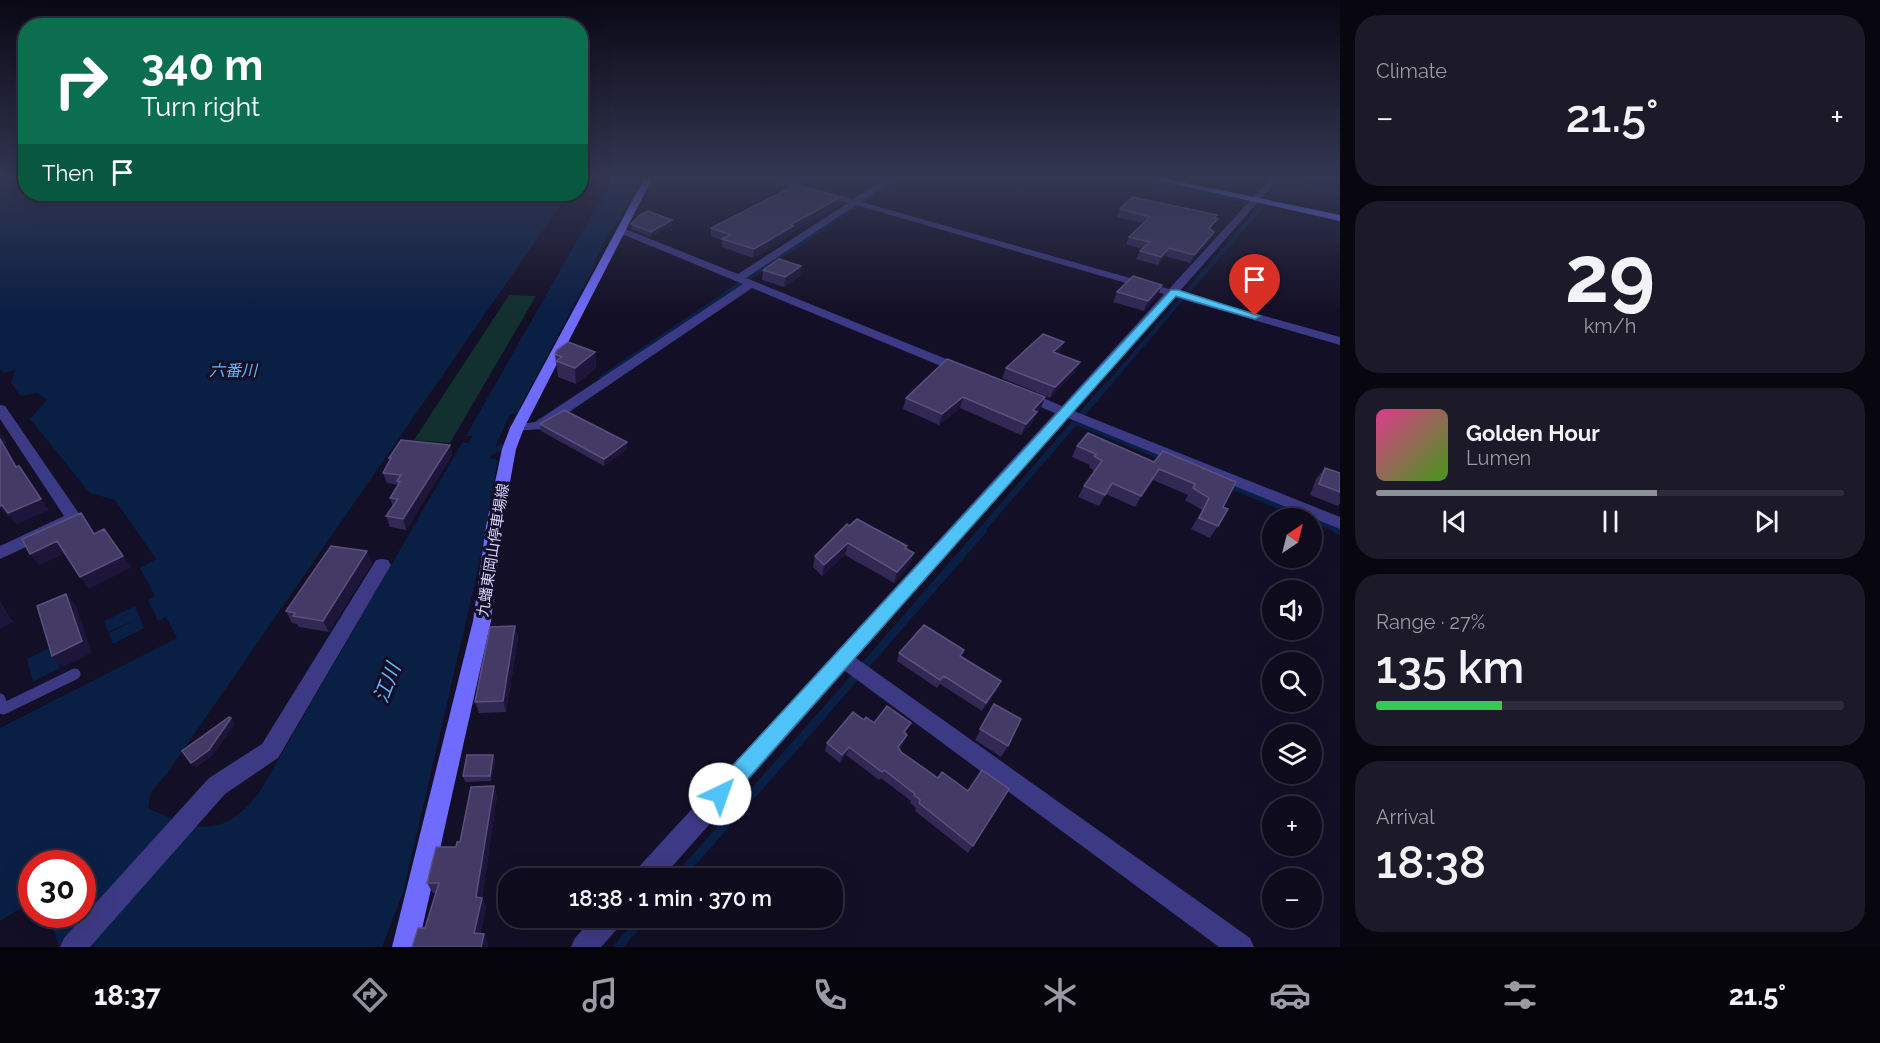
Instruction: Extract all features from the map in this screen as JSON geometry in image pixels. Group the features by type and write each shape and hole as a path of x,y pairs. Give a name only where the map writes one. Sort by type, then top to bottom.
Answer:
{"main road":[{"name":"九蟠東岡山停車場線","path":"405,947 482,621 494,526 509,449 517,428 624,223"}],"street":[{"path":"517,428 539,426 744,281 820,223"},
{"path":"930,223 1340,341"},
{"path":"656,868 854,667 1243,223"},
{"path":"620,230 978,376"},
{"path":"1010,389 1340,523"},
{"path":"0,409 74,518 0,553"},
{"path":"73,947 217,786 270,752 382,565"},
{"path":"854,667 1241,947"},
{"path":"584,947 601,928"}],"lane":[{"path":"0,699 3,709 75,674"}],"green space":[{"path":"509,295 536,296 450,443 414,440"}],"water":[{"name":"六番川","path":"0,223 548,223 168,772 151,792 148,808 196,826 221,824 234,818 259,793 462,443 469,443 472,436 466,436 587,223 617,223 612,229 594,263 596,264 516,414 510,414 490,458 498,460 476,578 403,893 382,947 59,947 53,928 96,928 96,850 18,850 18,910 0,921 0,728 177,638 166,617 158,621 148,600 155,596 140,568 156,559 115,500 90,493 30,419 47,400 37,393 21,396 11,383 15,370 4,373 0,369"},
{"path":"135,606 144,628 113,644 109,633 139,618 108,632 104,621"},
{"path":"54,646 60,668 33,682 27,659"}],"building":[{"path":"632,223 666,223 651,232"},
{"path":"720,223 793,223 790,225 793,226 754,249 722,239 731,235 711,228"},
{"path":"1143,223 1214,223 1209,228 1214,232 1194,255 1169,248 1161,257 1140,251 1150,242 1129,237"},
{"path":"779,259 801,266 785,277 763,270"},
{"path":"1133,276 1162,285 1148,301 1117,292"},
{"path":"1043,334 1064,342 1053,352 1080,362 1055,387 1006,368"},
{"path":"568,342 595,352 575,368 556,361 562,357 555,354 557,350"},
{"path":"947,359 1045,397 1033,410 1037,412 1026,424 963,397 942,414 906,398"},
{"path":"564,410 627,442 604,459 540,424"},
{"path":"1088,433 1154,462 1163,451 1236,482 1223,507 1228,509 1218,526 1199,518 1209,498 1193,488 1195,484 1159,469 1141,496 1112,483 1105,495 1084,486 1102,461 1094,456 1096,454 1077,446"},
{"path":"0,439 16,467 19,466 41,499 8,513 2,505 0,506"},
{"path":"401,440 450,445 403,519 386,516 398,499 390,498 400,482 397,481 401,475 383,473 391,458 389,458"},
{"path":"1325,468 1340,473 1340,492 1319,484"},
{"path":"81,513 94,534 104,529 123,556 80,577 57,541 30,554 22,539"},
{"path":"857,519 907,546 905,548 914,553 897,572 848,543 824,565 815,556 847,524 849,526"},
{"path":"331,546 367,551 323,621 293,616 295,613 286,611"},
{"path":"66,594 82,641 52,656 37,606"},
{"path":"924,625 964,650 960,656 1001,681 986,703 944,676 940,680 899,653"},
{"path":"515,626 503,701 475,702 490,627"},
{"path":"994,704 1021,719 1008,746 980,729"},
{"path":"887,706 911,723 904,732 907,735 898,747 901,752 938,778 942,772 968,791 982,770 1009,789 973,846 919,803 920,800 915,794 884,770 882,772 849,747 842,755 827,743 853,712 864,720 866,717 874,723"},
{"path":"229,717 231,718 209,750 191,763 182,751"},
{"path":"467,755 493,755 490,776 463,776"},
{"path":"494,786 476,897 482,898 474,933 484,934 481,947 412,947 418,928 425,928 439,883 427,883 436,847 456,847 457,842 460,842 471,787"}],"waterway":[{"path":"760,271 831,223"},
{"path":"1206,271 1247,223"},
{"path":"601,378 762,269"},
{"path":"1107,386 1207,269"},
{"path":"981,531 1108,384"},
{"path":"1076,422 1164,458"},
{"path":"486,454 502,447"},
{"path":"1226,484 1340,531 1337,530"},
{"path":"822,715 983,530"},
{"path":"687,868 823,714"},
{"path":"618,947 634,928"}],"route":[{"path":"720,794 1174,292 1255,316"}],"water label":[{"name":"江川","path":"387,683"}]}
